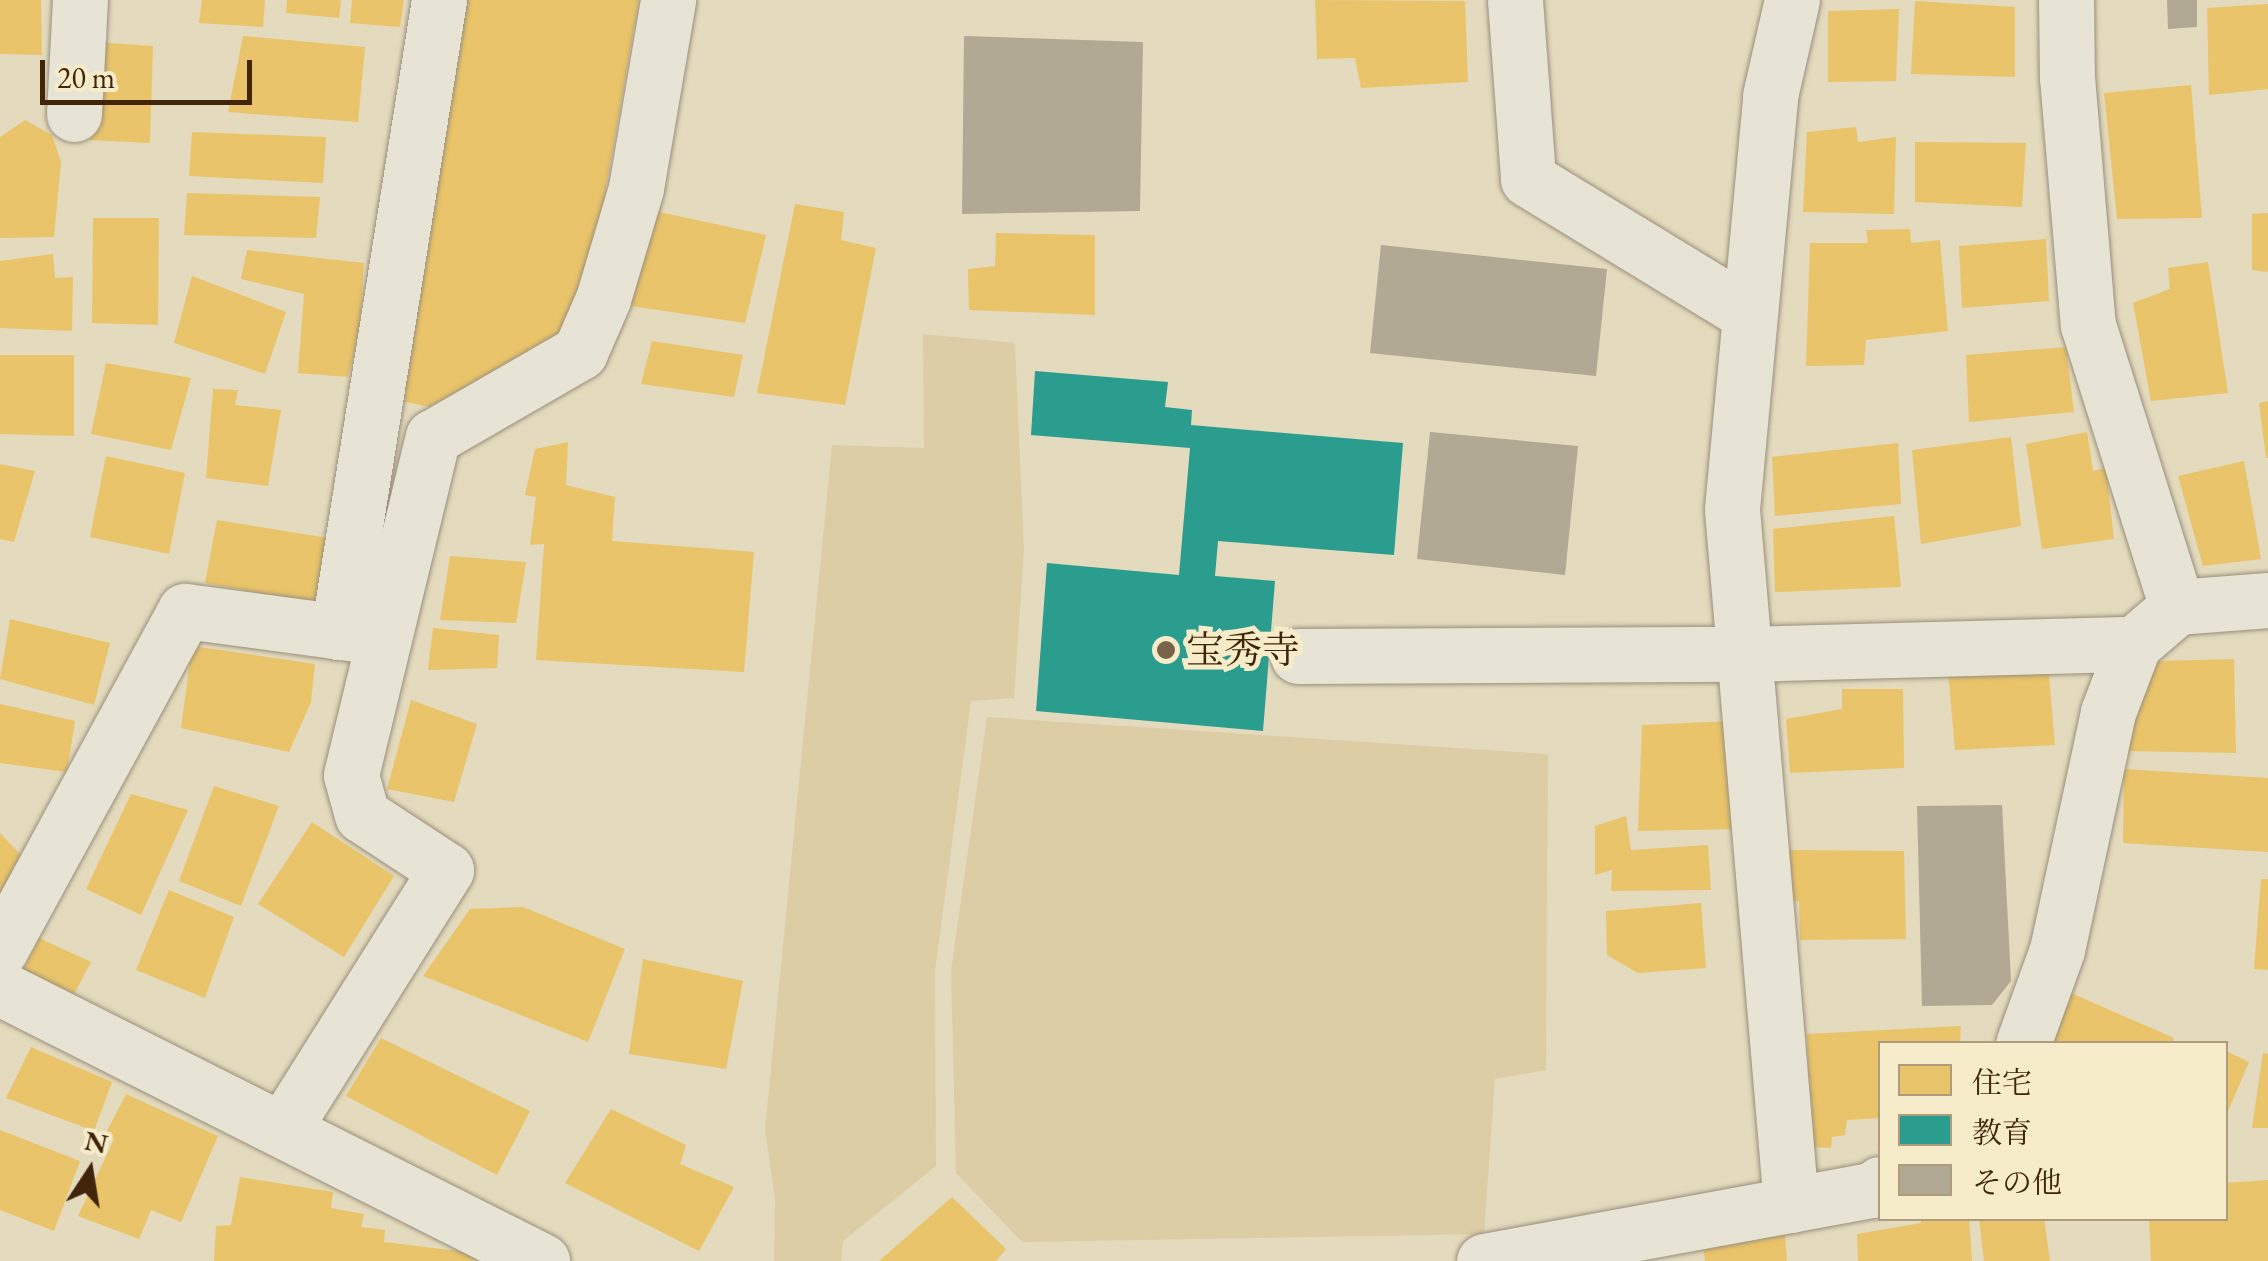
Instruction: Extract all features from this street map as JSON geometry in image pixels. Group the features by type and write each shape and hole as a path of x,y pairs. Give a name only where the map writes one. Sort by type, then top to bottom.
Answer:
{"street":[{"path":"74,114 80,0"},
{"path":"283,1129 446,870 362,815 351,775 361,635 439,0"},
{"path":"361,635 434,436 580,352 604,299 636,188 668,0"},
{"path":"1515,0 1528,179 1749,314"},
{"path":"1791,1206 1732,509 1770,96 1792,0"},
{"path":"2066,0 2066,77 2088,325 2177,607"},
{"path":"2024,1041 2057,950 2108,712 2134,644 2177,607 2268,600"},
{"path":"361,635 185,611 3,989 542,1261"},
{"path":"1298,656 1745,654 2134,644"},
{"path":"1484,1261 1791,1206 1872,1190 1878,1186"}],"shaded area":[{"path":"923,334 1015,343 1024,550 1014,698 971,701 935,971 936,1166 843,1241 841,1261 774,1261 775,1199 765,1129 832,445 924,448"},
{"path":"987,717 1548,754 1546,1070 1495,1079 1484,1234 1022,1242 956,1173 951,971"}],"building: 住宅":[{"path":"0,0 41,0 42,55 0,54"},
{"path":"202,0 265,0 263,27 199,23"},
{"path":"287,0 341,0 339,18 286,13"},
{"path":"352,0 404,0 400,27 350,23"},
{"path":"462,0 639,0 591,274 563,333 429,407 398,400"},
{"path":"1315,0 1465,1 1468,82 1361,88 1355,58 1317,59"},
{"path":"1915,1 2015,7 2015,77 1911,74"},
{"path":"2268,4 2268,89 2209,95 2207,8"},
{"path":"1899,9 1896,81 1828,82 1828,11"},
{"path":"243,36 365,47 358,122 228,112"},
{"path":"94,42 153,46 150,143 90,140"},
{"path":"2191,85 2202,218 2117,219 2104,93"},
{"path":"25,120 52,135 61,162 54,237 0,238 0,137"},
{"path":"1856,127 1858,142 1896,137 1894,214 1803,212 1807,132"},
{"path":"192,132 326,137 323,183 189,176"},
{"path":"1915,142 2026,143 2022,207 1915,202"},
{"path":"187,193 320,197 316,238 184,235"},
{"path":"795,204 844,212 841,240 876,248 845,405 757,393"},
{"path":"650,210 766,235 745,323 631,306"},
{"path":"2268,213 2268,272 2252,270 2252,214"},
{"path":"93,218 159,218 158,325 92,323"},
{"path":"1910,229 1911,243 1940,240 1948,331 1866,340 1864,365 1806,366 1810,243 1868,243 1866,230"},
{"path":"996,233 1095,235 1095,315 969,310 968,269 995,266"},
{"path":"2046,239 2049,301 1962,308 1959,246"},
{"path":"247,250 364,263 360,326 348,377 298,373 304,294 241,279"},
{"path":"53,254 55,278 73,277 72,331 0,328 0,261"},
{"path":"2208,262 2228,393 2151,401 2133,303 2170,289 2168,268"},
{"path":"192,276 286,312 265,374 174,343"},
{"path":"652,341 743,355 734,397 641,384"},
{"path":"2066,347 2074,412 1969,422 1966,355"},
{"path":"0,355 74,355 74,436 0,434"},
{"path":"106,363 191,378 171,450 91,434"},
{"path":"213,389 238,390 235,405 281,410 268,486 206,478"},
{"path":"2268,401 2268,458 2266,458 2259,403"},
{"path":"2087,432 2093,471 2106,468 2114,539 2042,549 2026,444"},
{"path":"2011,437 2021,526 1921,544 1912,450"},
{"path":"568,442 566,485 615,497 612,541 754,552 744,672 536,660 544,544 530,545 536,497 525,495 535,449"},
{"path":"1898,443 1901,504 1775,516 1772,457"},
{"path":"106,456 185,473 169,554 90,537"},
{"path":"2244,461 2261,559 2203,566 2178,476"},
{"path":"0,464 35,471 14,542 0,539"},
{"path":"1894,516 1901,587 1775,592 1773,529"},
{"path":"217,520 334,539 319,604 205,583"},
{"path":"450,556 526,562 516,623 440,620"},
{"path":"10,619 110,643 94,705 0,679"},
{"path":"433,628 499,635 497,668 428,670"},
{"path":"192,646 315,664 311,702 289,752 181,728"},
{"path":"2234,659 2236,753 2126,751 2129,709 2157,661"},
{"path":"2048,664 2055,745 1955,750 1948,671"},
{"path":"1842,689 1903,689 1904,768 1790,773 1786,719 1842,709"},
{"path":"411,700 477,724 454,802 387,789"},
{"path":"0,704 75,721 67,772 0,763"},
{"path":"1731,721 1737,829 1638,831 1642,725"},
{"path":"2124,769 2268,778 2268,852 2123,843"},
{"path":"214,786 279,806 241,906 179,881"},
{"path":"131,794 188,810 141,915 86,889"},
{"path":"1626,816 1631,850 1708,845 1711,890 1611,891 1612,870 1595,875 1595,826"},
{"path":"312,822 394,876 344,957 258,904"},
{"path":"0,833 23,857 0,897"},
{"path":"1786,850 1904,851 1906,939 1800,940 1799,901 1786,901"},
{"path":"2261,879 2268,879 2268,970 2254,969"},
{"path":"169,890 234,917 205,998 136,970"},
{"path":"1701,903 1706,968 1638,973 1607,955 1606,911"},
{"path":"523,907 625,949 588,1042 423,976 470,909"},
{"path":"39,938 91,962 70,1002 18,982"},
{"path":"643,959 743,981 726,1069 629,1054"},
{"path":"2071,993 2174,1038 2173,1041 2049,1041"},
{"path":"1961,1026 1960,1041 1878,1041 1878,1118 1847,1120 1845,1135 1832,1137 1831,1148 1810,1147 1807,1034"},
{"path":"381,1038 530,1111 497,1175 346,1096"},
{"path":"31,1047 112,1082 94,1131 6,1098"},
{"path":"2228,1052 2249,1062 2228,1111"},
{"path":"2263,1053 2268,1054 2268,1128 2252,1128"},
{"path":"126,1094 218,1136 181,1222 151,1210 139,1239 78,1216 114,1139 105,1135"},
{"path":"611,1109 686,1145 680,1164 734,1187 699,1251 565,1183"},
{"path":"0,1130 80,1161 54,1231 0,1210"},
{"path":"240,1177 333,1192 331,1208 364,1214 361,1227 385,1230 384,1242 475,1253 474,1261 214,1261 216,1226 231,1225"},
{"path":"2268,1180 2268,1261 2151,1261 2149,1221 2228,1221 2228,1183"},
{"path":"952,1197 1006,1249 996,1261 879,1261"},
{"path":"1969,1221 1972,1261 1858,1261 1857,1234 1921,1223"},
{"path":"1979,1221 2044,1221 2050,1261 1984,1261"},
{"path":"1785,1235 1787,1261 1705,1261 1703,1248"}],"building: 教育":[{"path":"1035,371 1168,382 1165,407 1192,410 1191,425 1403,443 1394,555 1218,541 1215,576 1275,581 1263,731 1036,711 1047,563 1179,575 1190,448 1031,435"}],"building: その他":[{"path":"2167,0 2197,0 2197,27 2168,29"},
{"path":"964,36 1143,42 1140,211 962,214"},
{"path":"1381,245 1607,269 1596,376 1370,353"},
{"path":"1430,432 1578,446 1565,575 1417,559"},
{"path":"2002,805 2011,981 1992,1005 1922,1006 1917,806"}],"place":[{"name":"宝秀寺","path":"1166,650"}]}
